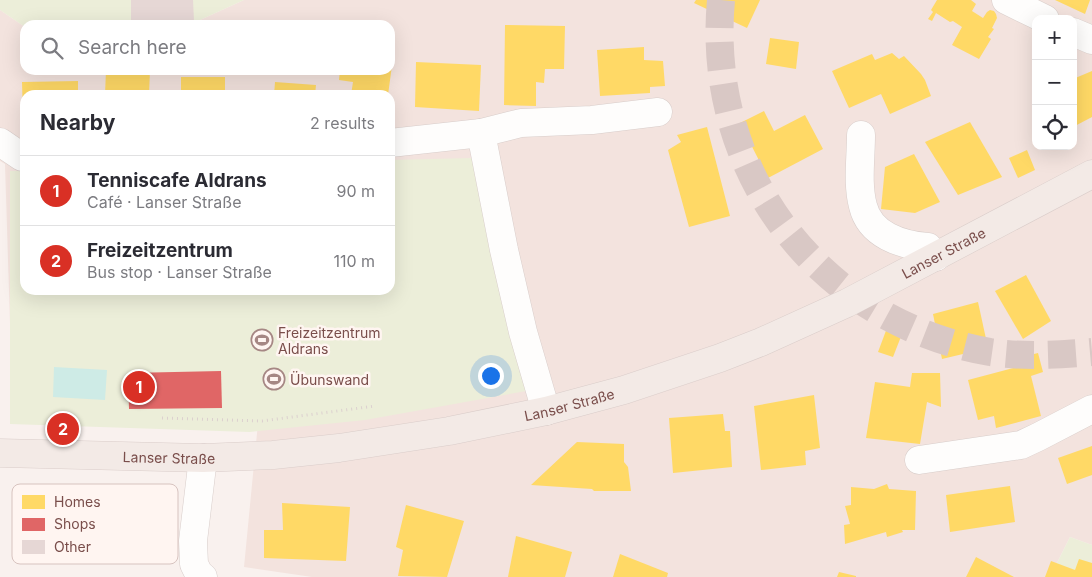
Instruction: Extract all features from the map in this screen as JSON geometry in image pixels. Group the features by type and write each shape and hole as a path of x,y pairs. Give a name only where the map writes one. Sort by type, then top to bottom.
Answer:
{"main road":[{"name":"Lanser Straße","path":"0,453 203,458 273,455 338,448 449,431 546,411 624,390 720,358 761,342 847,304 1092,174"}],"street":[{"path":"1006,0 1037,15"},
{"path":"1077,34 1092,40"},
{"path":"395,142 482,133 521,123 592,120 658,112"},
{"path":"482,133 504,250 523,332 546,411"},
{"path":"861,135 861,197 870,222 888,237 908,244 928,246 936,257"},
{"path":"0,142 20,156"},
{"path":"919,460 1021,445 1092,408"},
{"path":"203,458 193,541 194,564 198,574 203,577"}],"path":[{"path":"162,418 262,421 375,406"}],"shaded area":[{"path":"244,0 1092,0 1092,545 1070,537 1050,577 312,577 244,567 258,423 13,419 5,164 0,161 0,10 20,24 20,75 395,75 395,20 200,20"}],"green space":[{"path":"0,0 244,0 200,20 20,20 20,24 0,10"},
{"name":"Freizeitzentrum Aldrans","path":"472,158 526,391 365,420 250,432 10,424 10,171 20,171 20,295 395,295 395,160"},
{"path":"1070,537 1092,545 1092,577 1050,577"}],"water":[{"path":"54,367 107,370 105,400 53,397"}],"building: Homes":[{"path":"696,0 760,0 747,28 694,3"},
{"path":"937,0 971,0 976,4 972,11 983,18 990,10 994,11 997,18 992,28 994,29 988,37 991,39 979,59 952,45 962,27 936,13 932,21 928,19 933,12 931,10"},
{"path":"1055,0 1090,0 1085,14"},
{"path":"505,25 565,26 564,69 545,69 544,83 536,82 536,106 504,105"},
{"path":"770,38 799,42 796,69 766,64"},
{"path":"644,47 644,60 663,61 665,86 650,87 650,93 600,96 597,50"},
{"path":"892,53 899,59 904,56 921,74 931,96 890,114 881,94 849,108 832,71 872,54 875,60"},
{"path":"416,62 481,65 479,111 415,107"},
{"path":"1092,71 1092,117 1077,125 1077,105 1077,77"},
{"path":"106,75 150,75 149,90 105,90"},
{"path":"340,75 391,75 389,90 352,90 353,82 339,80"},
{"path":"181,77 225,77 225,90 181,90"},
{"path":"78,81 78,90 22,90 22,82"},
{"path":"275,82 316,85 316,90 274,90"},
{"path":"764,111 774,131 805,115 823,149 768,178 740,123"},
{"path":"970,122 1002,177 958,195 925,142"},
{"path":"707,127 730,216 689,227 668,150 681,142 677,135"},
{"path":"1027,150 1035,170 1018,178 1009,158"},
{"path":"914,154 940,202 915,213 881,209 885,167"},
{"path":"1026,275 1051,321 1023,339 995,291"},
{"path":"978,302 988,348 942,359 933,314"},
{"path":"887,328 902,334 893,357 878,352"},
{"path":"1038,353 1043,372 1031,376 1041,416 996,428 994,416 978,420 968,380 1028,364 1026,359 1031,358 1030,355"},
{"path":"912,373 940,373 941,407 927,402 920,444 866,438 875,382 910,387"},
{"path":"814,395 820,448 805,451 806,465 761,470 754,406"},
{"path":"723,414 725,431 730,431 732,467 673,473 669,418"},
{"path":"577,442 624,444 624,462 628,467 631,491 594,491 592,489 531,485"},
{"path":"1092,446 1092,475 1067,484 1058,458"},
{"path":"887,484 889,489 916,491 915,530 902,530 903,532 887,537 886,532 845,544 844,525 850,524 845,506 851,505 851,487 874,489"},
{"path":"1010,486 1015,522 950,532 946,495"},
{"path":"282,503 350,507 346,561 264,558 264,530 283,530"},
{"path":"406,505 464,521 447,577 398,576 403,550 396,547"},
{"path":"516,536 572,552 565,577 508,577"},
{"path":"620,554 668,573 667,577 613,577"},
{"path":"976,557 1014,577 966,577"},
{"path":"1079,559 1092,563 1092,577 1045,577 1051,561 1075,570"},
{"path":"839,572 856,576 856,577 837,577"}],"building: Shops":[{"path":"221,371 222,408 129,409 128,373"}],"building: Other":[{"path":"131,0 193,0 194,20 131,20"}],"tunnel":[{"path":"721,0 721,63 732,123 754,179 785,229 826,273 874,309 929,335 1003,354 1041,355 1092,352"}],"place":[{"name":"Freizeitzentrum Aldrans","path":"262,340"},
{"name":"Übunswand","path":"274,379"},
{"name":"Tenniscafe Aldrans","path":"139,387"},
{"name":"Freizeitzentrum","path":"63,429"}]}
